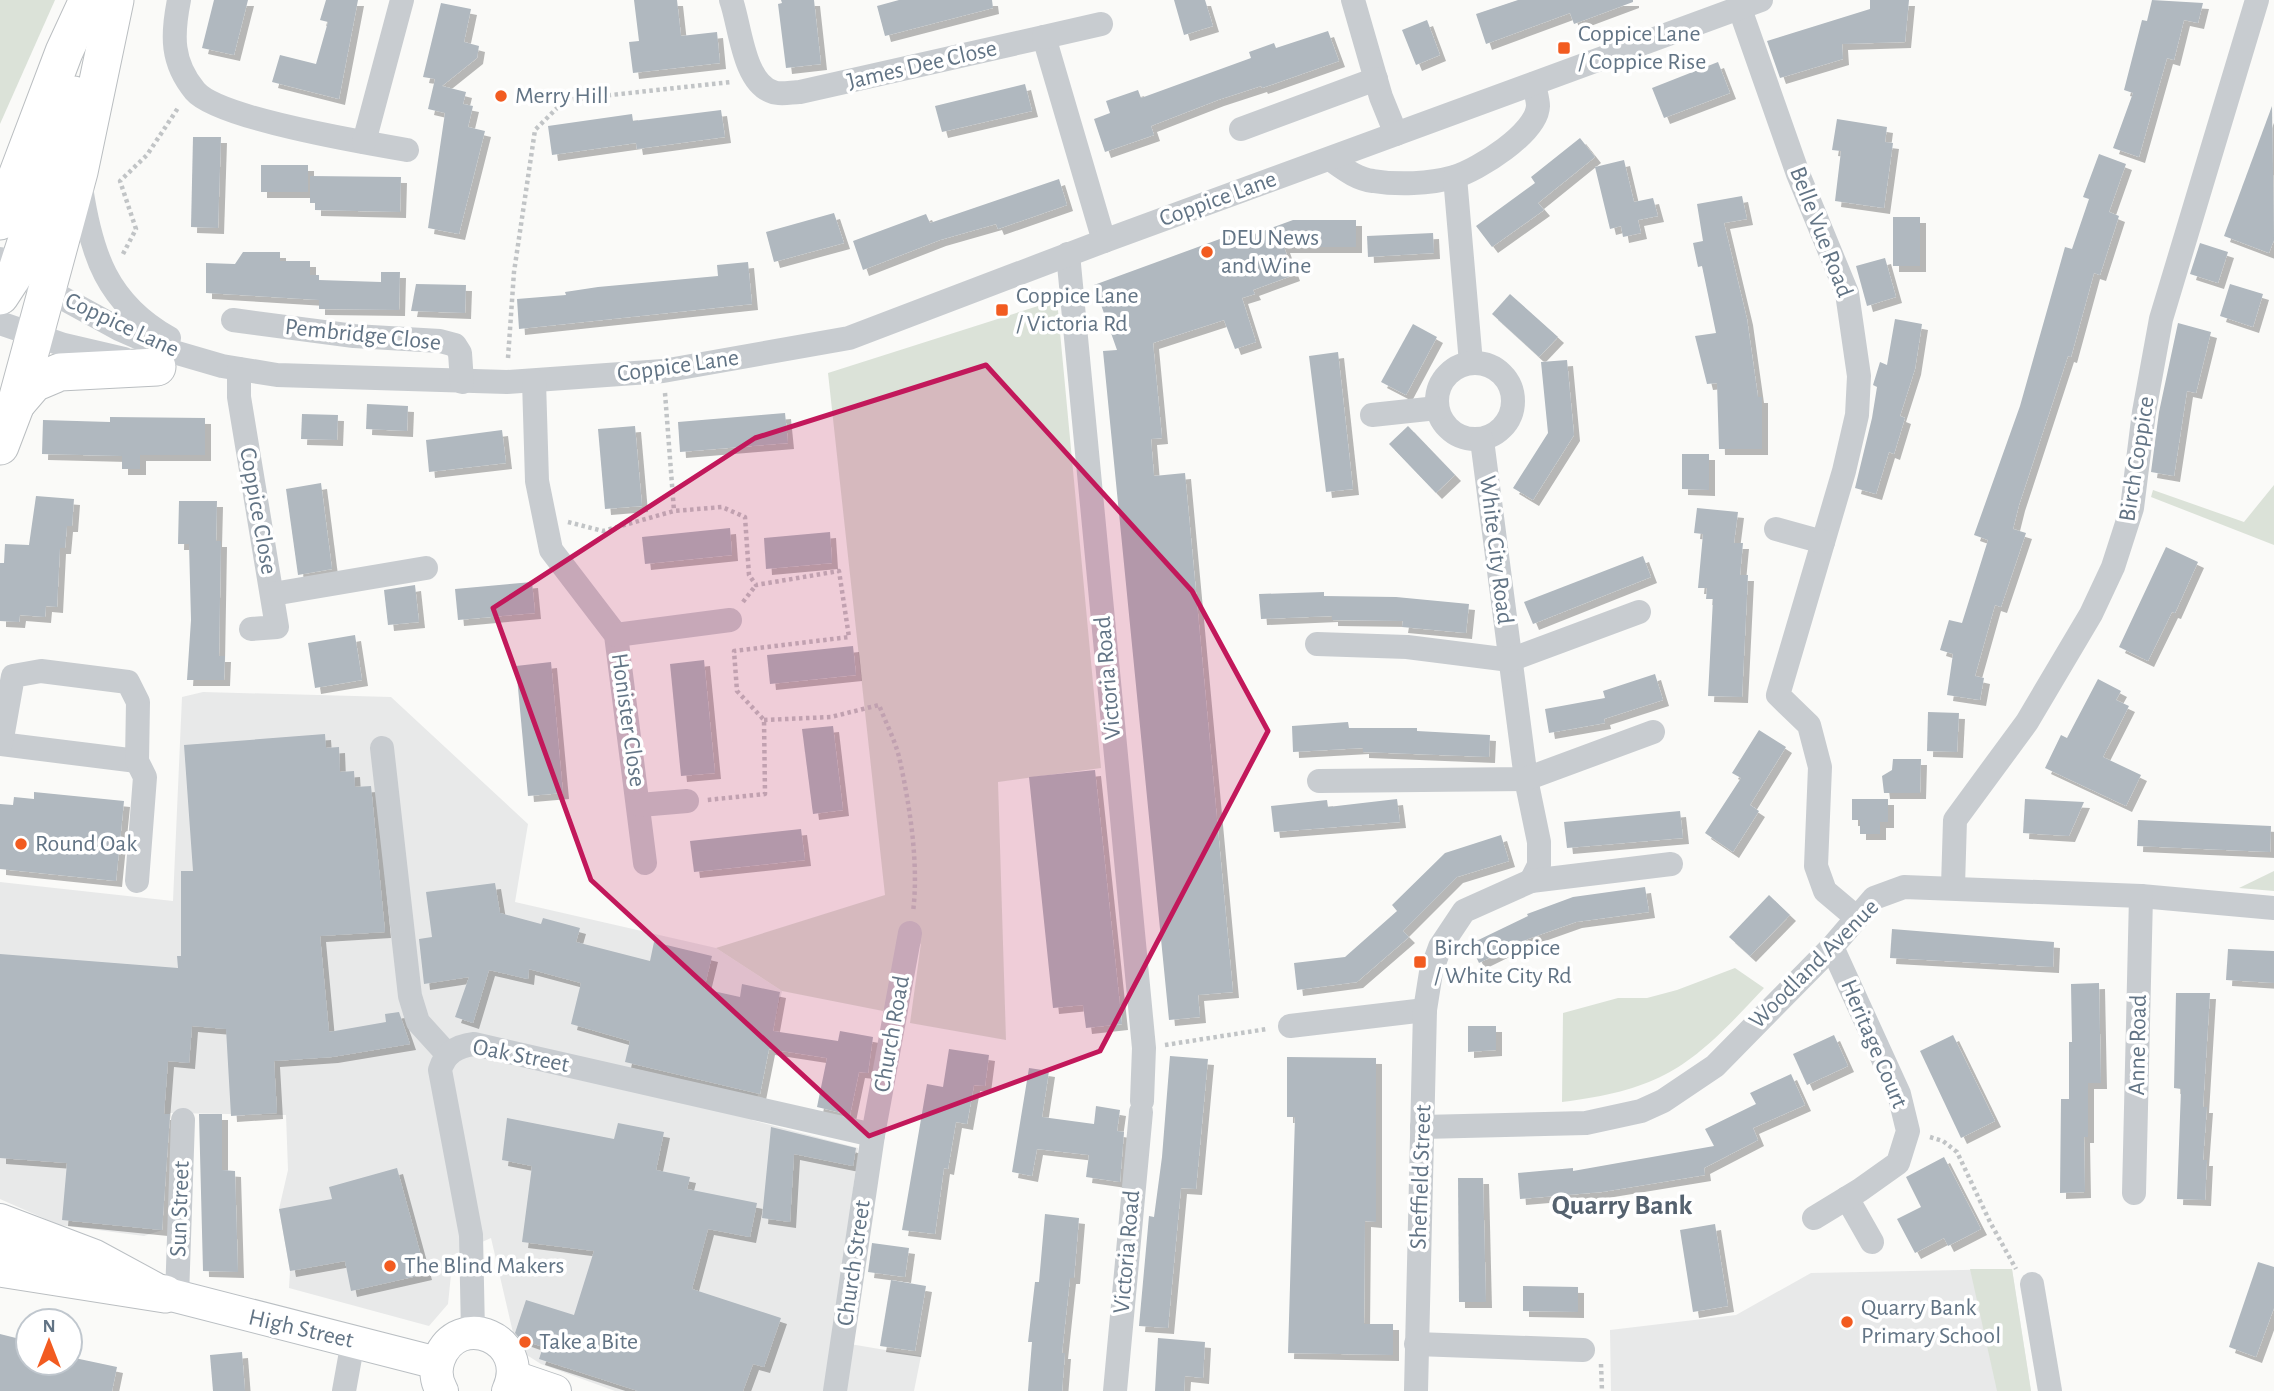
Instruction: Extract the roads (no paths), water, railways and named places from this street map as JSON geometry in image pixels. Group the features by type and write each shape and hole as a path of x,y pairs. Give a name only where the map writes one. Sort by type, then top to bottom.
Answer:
{"highway":[{"path":"0,155 16,144 88,0"},
{"path":"10,302 79,172 114,0"},
{"path":"16,404 10,302 73,97 114,0"},
{"path":"0,221 64,52"},
{"path":"0,446 16,404 34,383 60,372 157,367"},
{"path":"0,1268 171,1296"}],"main road":[{"name":"High Street","path":"0,1220 95,1256 171,1296"},
{"name":"High Street","path":"0,1246 171,1296 353,1341 440,1377 450,1342 472,1333"},
{"path":"472,1333 496,1339 505,1347 511,1357 511,1384 555,1391"}],"street":[{"path":"179,0 173,50 181,69 197,93 254,119 407,150"},
{"path":"364,142 402,0"},
{"name":"James Dee Close","path":"731,0 744,55 756,79 772,92 800,92 1101,24"},
{"path":"1353,0 1376,79 1396,134"},
{"name":"Birch Coppice","path":"1953,886 1955,820 2027,722 2091,614 2124,536 2132,508 2144,411 2161,319 2257,0"},
{"name":"Coppice Lane","path":"10,302 119,329 167,350 230,368 277,375 507,382 663,371 849,338 1737,6"},
{"name":"Belle Vue Road","path":"1737,6 1798,174 1847,293 1856,340 1859,376 1857,415 1778,695 1809,725 1819,767 1816,866 1825,891 1857,918"},
{"path":"1044,37 1104,241"},
{"path":"1241,129 1376,79"},
{"path":"1330,159 1352,175 1371,181 1406,183 1455,177 1492,158 1533,121 1538,107 1534,84"},
{"path":"79,172 91,238 100,269 117,295 147,326 230,368"},
{"path":"1372,415 1437,408 1438,393 1444,378 1456,368 1471,363 1455,177"},
{"name":"Victoria Road","path":"1068,254 1144,1048 1115,1391"},
{"path":"10,302 157,367 230,368"},
{"name":"Pembridge Close","path":"233,320 354,336 440,341 455,345 460,353 462,382"},
{"name":"White City Road","path":"1437,408 1443,422 1453,433 1467,439 1482,440 1497,433 1509,421 1514,404 1512,388 1503,373 1488,364 1471,363"},
{"name":"Coppice Close","path":"230,368 239,397 277,627 251,629"},
{"name":"Honister Close","path":"534,381 537,481 551,551 616,635 640,805 645,863"},
{"name":"White City Road","path":"1482,440 1526,779 1539,842 1539,865 1531,881"},
{"path":"1776,529 1823,542"},
{"path":"273,594 426,568"},
{"name":"White City Road","path":"1317,644 1407,648 1510,660 1639,612"},
{"name":"Honister Close","path":"616,635 730,620"},
{"path":"137,761 0,744 13,676 41,671 128,682 138,702 137,761 145,777 137,881"},
{"path":"1319,780 1526,779 1653,732"},
{"path":"382,748 410,996 418,1022 448,1055"},
{"name":"Honister Close","path":"640,805 687,801"},
{"path":"1290,1026 1425,1010 1431,972 1455,921 1464,911 1531,881 1671,864"},
{"name":"Woodland Avenue","path":"1422,1127 1552,1126 1586,1123 1641,1111 1663,1101 1715,1066 1832,947 1874,898 1904,887 1953,886 2141,896 2274,908"},
{"name":"Anne Road","path":"2134,1193 2141,896"},
{"name":"Church Road","path":"873,1135 910,933"},
{"name":"Heritage Court","path":"1814,1218 1898,1163 1909,1131 1899,1094 1832,947"},
{"name":"Sheffield Street","path":"1416,1391 1425,1010"},
{"name":"Oak Street","path":"472,1333 471,1235 440,1070 448,1055 460,1045 474,1044 873,1135"},
{"name":"Sun Street","path":"171,1296 183,1120"},
{"name":"Church Street","path":"835,1391 873,1135"},
{"path":"1847,1198 1872,1242"},
{"path":"2032,1284 2050,1391"},
{"path":"344,1391 353,1341"},
{"path":"1416,1344 1583,1350"}],"place":[{"name":"Coppice Lane / Coppice Rise","path":"1564,48"},
{"name":"Merry Hill","path":"501,96"},
{"name":"DEU News and Wine","path":"1207,252"},
{"name":"Coppice Lane / Victoria Rd","path":"1002,310"},
{"name":"Round Oak","path":"21,844"},
{"name":"Birch Coppice / White City Rd","path":"1420,962"},
{"name":"The Blind Makers","path":"390,1266"},
{"name":"Quarry Bank Primary School","path":"1847,1322"},
{"name":"Take a Bite","path":"525,1342"}],"district":[{"name":"Quarry Bank","path":"1622,1206"}]}
